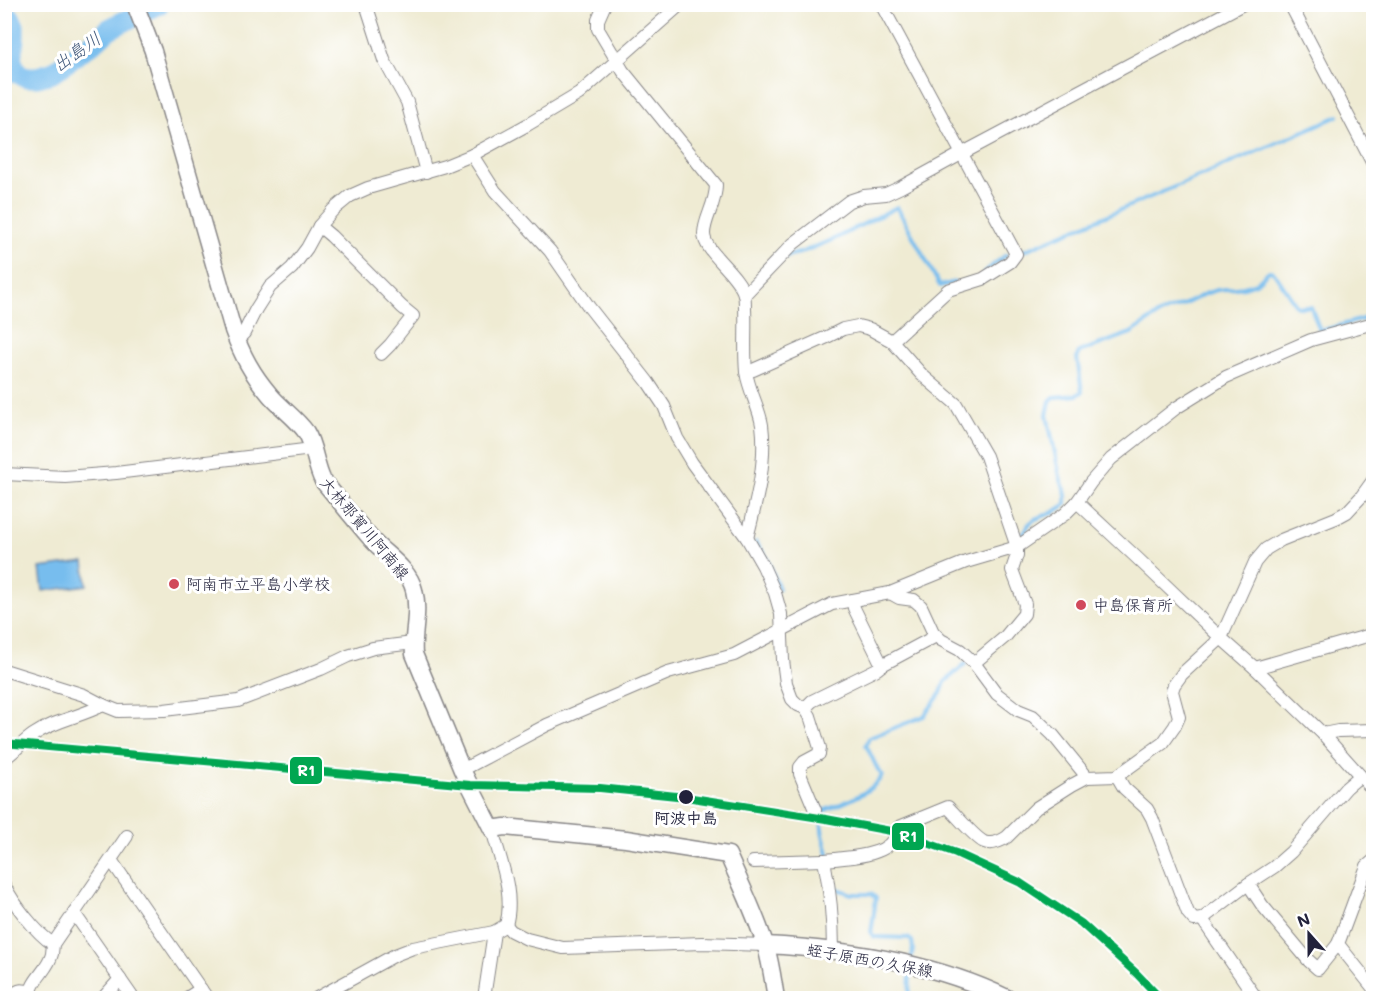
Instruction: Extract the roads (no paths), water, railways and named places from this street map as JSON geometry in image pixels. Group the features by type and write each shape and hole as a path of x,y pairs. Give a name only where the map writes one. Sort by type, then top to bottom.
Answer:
{"main road":[{"name":"大林那賀川阿南線","path":"138,10 153,51 237,340 250,370 308,435 323,481 374,542 407,575 414,588 417,609 412,643 414,654 462,770 492,829"},
{"path":"492,829 505,827 626,839 728,855 765,945 776,999"},
{"name":"蛭子原西の久保線","path":"765,945 833,951 909,964 936,971 1007,999"}],"street":[{"path":"366,4 384,60 407,102 426,172"},
{"path":"605,4 598,20 598,28 623,71 716,185 716,195 704,234 707,246 732,273 744,295 749,387 762,423 763,445 758,496 747,538"},
{"path":"237,340 244,333 270,287 292,268 308,248 319,226 350,196 368,188 426,172 472,155 527,125 579,94 681,4"},
{"path":"881,4 1016,254 1010,262 983,279 948,290 892,341"},
{"path":"744,295 793,244 849,201 864,196 886,194 902,187 1243,4"},
{"path":"1290,4 1374,166"},
{"path":"472,155 495,191 550,251 589,307 648,382 664,406 677,438 692,463 747,538 763,566 781,614 783,660 786,683 792,699 798,705 808,705 936,636"},
{"path":"319,226 413,316 381,354"},
{"path":"462,770 547,725 669,673 734,655 832,604 890,593 966,562 1017,547 1065,514 1119,453 1176,408 1226,377 1311,340 1374,323"},
{"path":"749,370 843,329 858,326 870,329 892,341 922,375 956,404 986,456 1017,547 1012,570 1024,604 1024,614 1005,637 974,663"},
{"path":"4,474 65,477 116,473 312,449"},
{"path":"753,862 827,860 866,855 885,848 894,840 899,827 948,807 977,837 984,842 992,843 1007,837 1036,808 1087,777 1117,776 1163,743 1175,726 1179,717 1172,692 1174,685 1182,674 1221,638 1255,562 1266,549 1281,540 1347,512 1361,498 1374,479"},
{"path":"1077,502 1323,734 1374,791"},
{"path":"890,593 899,598 914,600 921,606 936,636 960,650 974,663 997,694 1018,710 1033,716 1053,735 1087,777"},
{"path":"853,600 854,608 882,665"},
{"path":"1255,668 1374,634"},
{"path":"4,670 84,694 118,711 164,710 238,701 321,669 348,656 373,648 412,643"},
{"path":"4,759 34,734 66,718 89,712 103,705"},
{"path":"808,705 820,748 819,754 804,762 800,767 800,774 815,810"},
{"path":"1323,734 1338,731 1374,730"},
{"path":"1117,776 1124,788 1147,809 1152,818 1188,913 1194,920 1202,919 1274,867 1291,852 1346,788 1360,776"},
{"path":"317,999 395,955 413,948 495,932 506,925 509,915 508,887 492,829"},
{"path":"9,999 23,989 30,995 34,983 48,965 53,944 127,836"},
{"path":"111,860 204,994 187,999"},
{"path":"827,860 833,951"},
{"path":"1248,884 1262,905 1318,969 1338,944 1367,866 1374,860"},
{"path":"4,885 20,910 53,944"},
{"path":"74,913 133,999"},
{"path":"1202,919 1256,999"},
{"path":"506,925 511,931 527,939 563,948 702,943 765,945"},
{"path":"484,999 495,932"},
{"path":"1338,944 1374,989"},
{"path":"103,999 120,979"}],"water":[{"path":"84,562 87,585 43,591 40,568"}],"waterway":[{"name":"出島川","path":"4,15 10,17 14,26 11,59 17,73 26,77 37,77 52,73 109,29 159,4"},
{"path":"1023,251 1338,116"},
{"path":"787,257 834,239 897,207 940,286 955,282"},
{"path":"984,272 1006,255"},
{"path":"1022,536 1035,519 1054,512 1066,504 1066,494 1060,477 1047,415 1050,401 1054,397 1077,395 1082,392 1077,357 1079,352 1131,333 1159,314 1207,293 1256,283 1269,271 1274,272 1297,307 1311,307 1320,331 1374,316"},
{"path":"756,542 767,558 779,589"},
{"path":"823,811 856,797 878,781 882,775 866,745 869,738 924,716 941,693 945,682 966,663"},
{"path":"818,803 823,811 822,830 829,858"},
{"path":"834,883 835,888 852,894 871,894 876,898 871,933 874,937 908,938 912,941 911,959"},
{"path":"909,998 910,971"}],"place":[{"name":"阿南市立平島小学校","path":"174,584"},
{"name":"中島保育所","path":"1081,605"},
{"name":"阿波中島","path":"686,797"}]}
